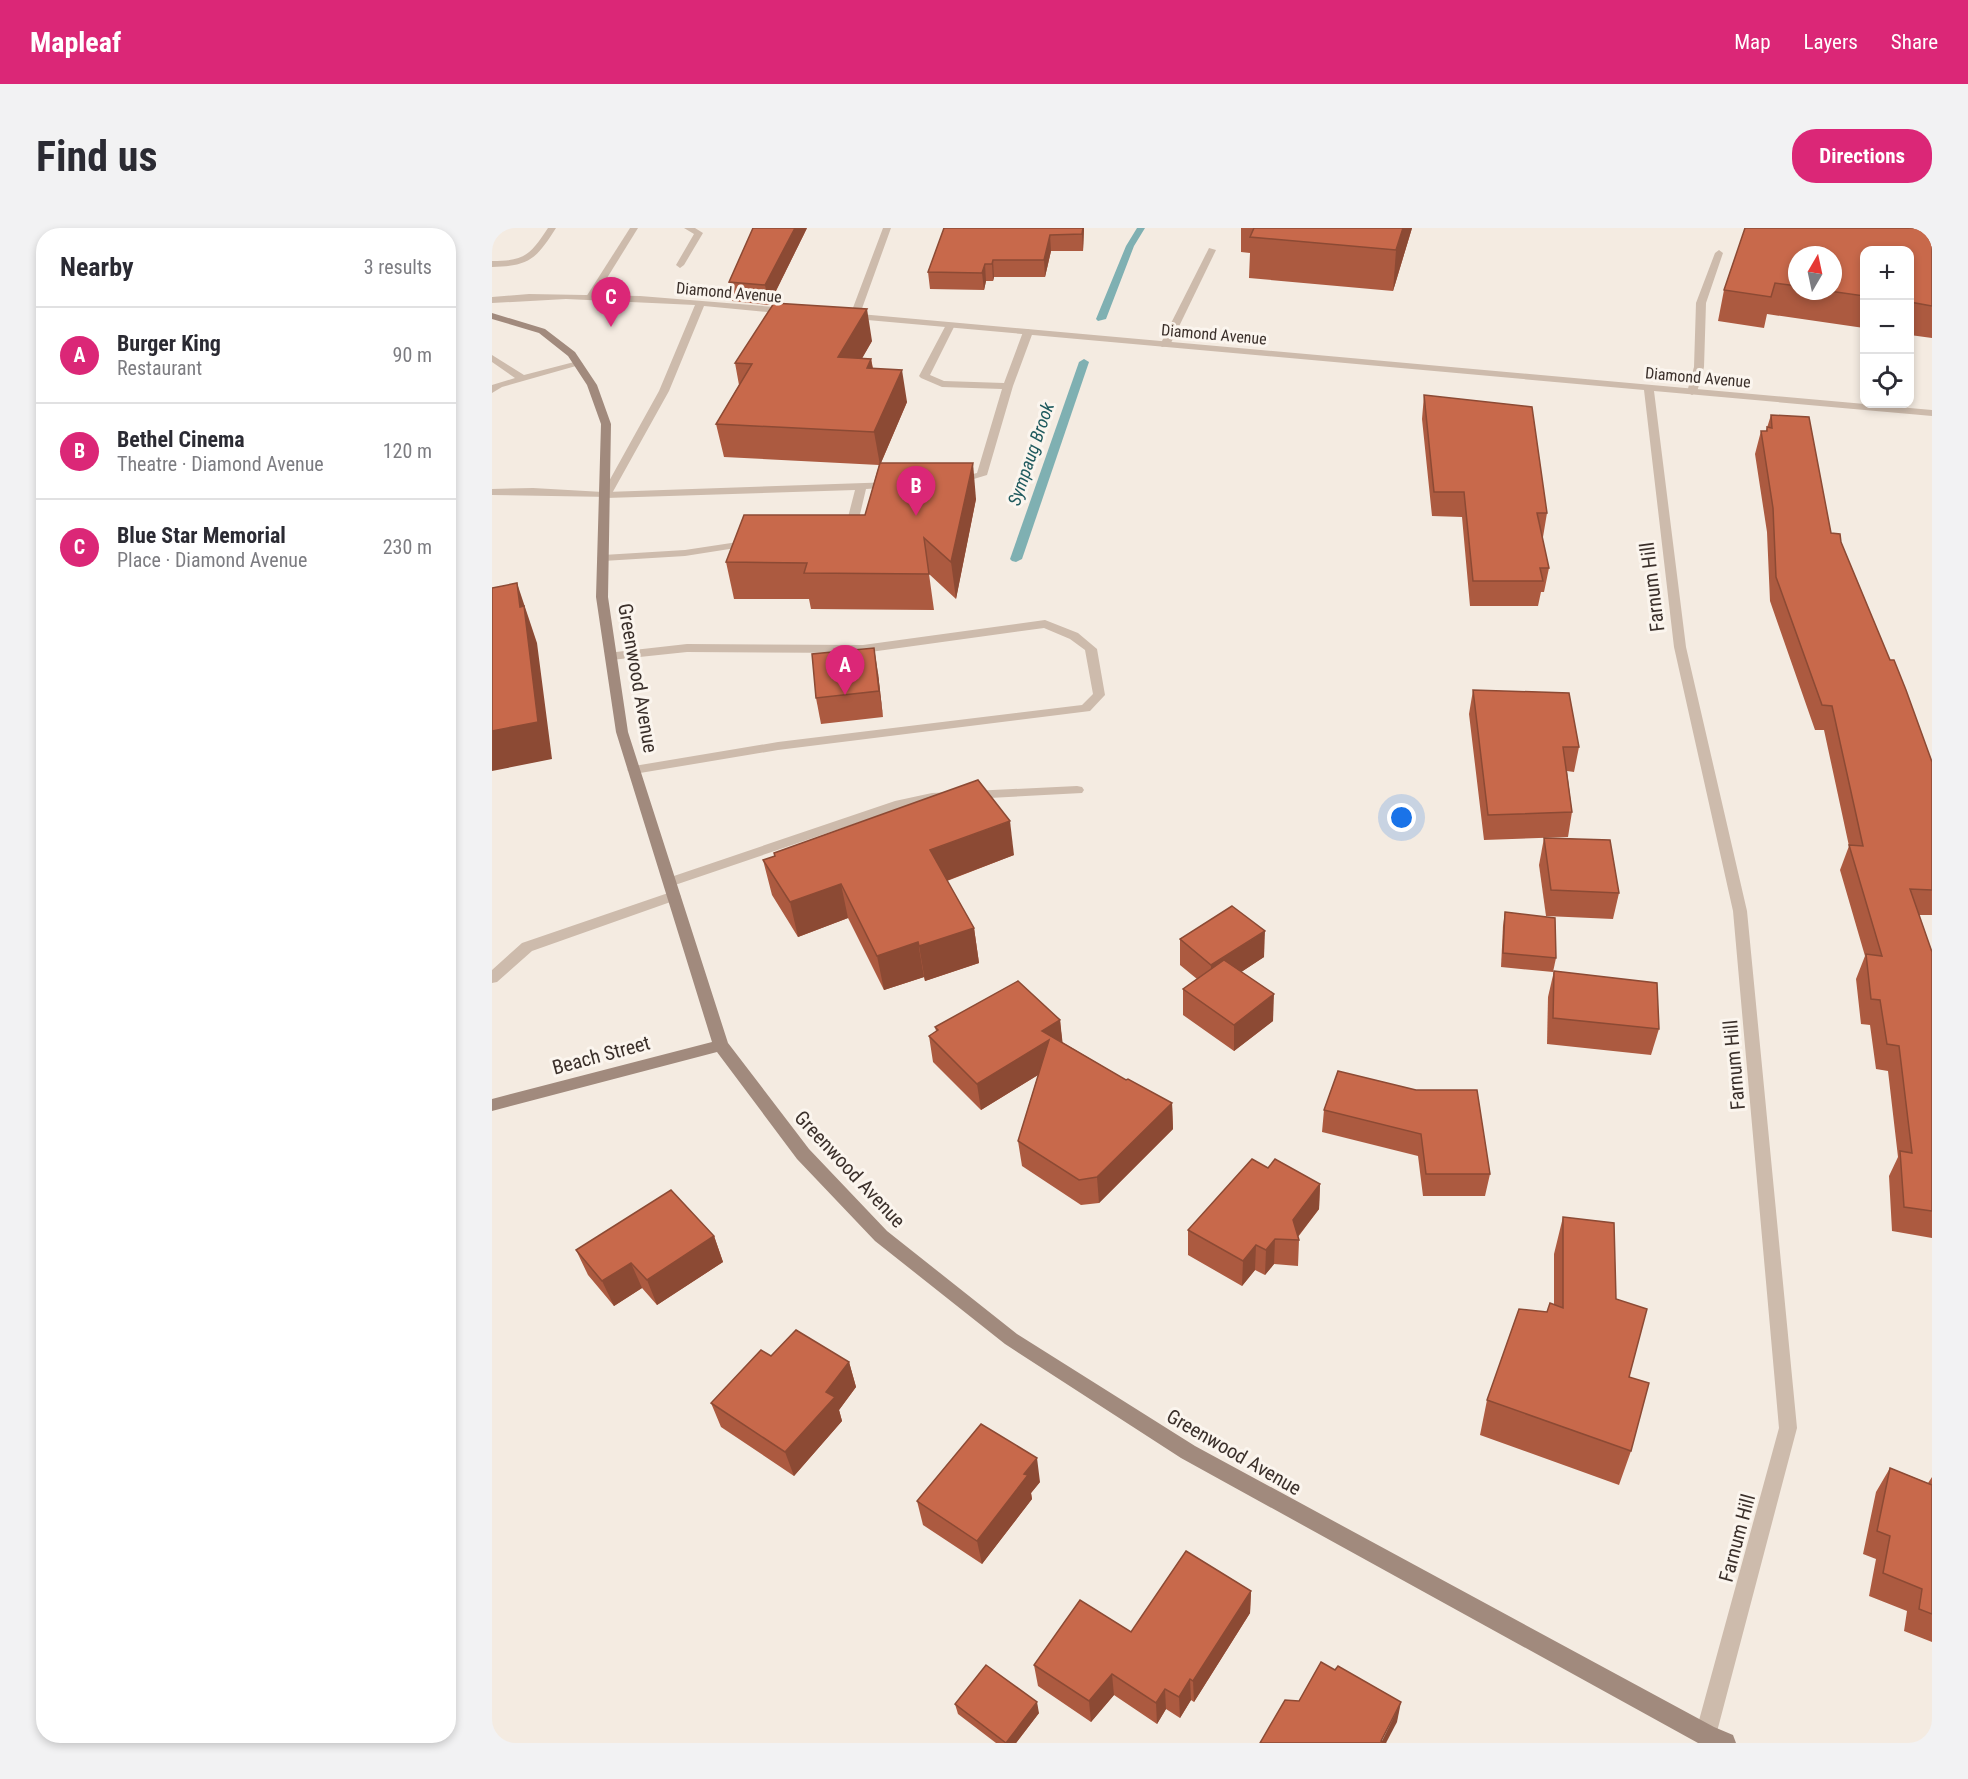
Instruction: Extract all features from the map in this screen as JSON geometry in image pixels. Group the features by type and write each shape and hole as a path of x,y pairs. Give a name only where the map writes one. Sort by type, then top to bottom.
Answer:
{"main road":[{"name":"Greenwood Avenue","path":"492,316 542,332 572,354 592,385 606,424 602,597 622,732 721,1045 803,1154 881,1236 1011,1339 1188,1452 1706,1735 1725,1743"},
{"name":"Beach Street","path":"492,1105 721,1045"}],"street":[{"path":"492,264 515,264 530,259 552,228"},
{"path":"591,297 634,228"},
{"path":"680,265 699,233 688,228"},
{"path":"854,317 887,228"},
{"path":"1165,345 1212,250"},
{"path":"1692,392 1699,367 1701,303 1719,253"},
{"name":"Diamond Avenue","path":"492,300 519,297 591,297 795,312"},
{"path":"606,495 664,391 700,304"},
{"name":"Diamond Avenue","path":"842,316 1932,413"},
{"path":"950,325 924,376 942,384 1008,386"},
{"path":"944,483 981,475 1008,386 1028,332"},
{"path":"492,358 522,378"},
{"path":"492,390 499,384 578,364"},
{"name":"Farnum Hill","path":"1649,388 1680,647 1740,911 1788,1428 1706,1735"},
{"path":"492,492 533,491 606,495 908,484"},
{"path":"830,538 851,526 861,487"},
{"path":"603,558 685,553 734,544 766,542"},
{"path":"611,656 687,648 863,649 1045,624 1074,636 1091,649 1100,695 1086,708 778,746 634,770"},
{"path":"492,978 527,948 672,889 895,805 932,797 1077,790"}],"building":[{"path":"753,228 795,228 765,285 729,282"},
{"path":"944,228 1083,228 1082,234 1050,235 1044,260 993,260 992,264 985,264 982,273 928,272"},
{"path":"1254,228 1403,228 1396,250 1250,237"},
{"path":"1745,228 1932,228 1932,306 1914,303 1914,246 1860,246 1860,295 1842,293 1842,246 1788,246 1788,285 1775,283 1771,297 1724,290"},
{"path":"774,303 867,309 838,357 871,359 867,368 902,370 874,432 716,424 752,364 735,363"},
{"path":"1424,395 1532,407 1547,513 1537,513 1549,568 1540,568 1543,581 1473,581 1464,492 1434,492"},
{"path":"1771,415 1809,417 1831,533 1840,534 1841,542 1890,660 1894,660 1932,762 1932,890 1910,889 1932,952 1932,1211 1904,1207 1900,1151 1912,1153 1899,1046 1887,1044 1880,1000 1871,999 1866,954 1882,956 1849,845 1863,846 1832,706 1822,705 1776,577 1773,508 1761,431 1767,431 1767,427 1772,428"},
{"path":"880,463 973,463 951,562 924,538 929,574 804,573 807,563 726,562 744,515 865,515"},
{"path":"517,583 520,607 524,606 538,722 492,731 492,588"},
{"path":"874,648 879,691 816,698 812,654"},
{"path":"1473,690 1569,693 1579,747 1563,747 1572,812 1488,815"},
{"path":"978,780 1010,821 930,850 974,928 919,946 918,942 877,956 841,884 790,902 763,860 775,856 774,853"},
{"path":"1544,838 1610,840 1619,893 1551,890"},
{"path":"1232,906 1265,931 1211,965 1180,939"},
{"path":"1505,912 1555,918 1556,958 1503,953"},
{"path":"1224,960 1274,994 1234,1025 1183,989"},
{"path":"1554,971 1657,983 1659,1029 1553,1018"},
{"path":"1018,981 1060,1020 1042,1031 1126,1080 1172,1103 1097,1177 1079,1180 1018,1141 1049,1040 977,1084 929,1036 938,1030 935,1027"},
{"path":"1338,1071 1416,1090 1477,1090 1490,1174 1426,1174 1421,1134 1324,1110"},
{"path":"1252,1159 1268,1168 1275,1159 1320,1184 1293,1220 1299,1240 1275,1239 1266,1250 1256,1245 1243,1261 1188,1230"},
{"path":"671,1190 714,1236 647,1280 631,1263 602,1281 576,1250"},
{"path":"1563,1217 1614,1223 1616,1299 1647,1309 1629,1377 1649,1383 1631,1451 1487,1400 1519,1309 1547,1312 1550,1303 1563,1308"},
{"path":"796,1330 849,1362 826,1392 835,1397 785,1452 711,1403 761,1350 771,1356"},
{"path":"981,1424 1037,1458 1024,1474 1028,1475 977,1541 917,1501"},
{"path":"1890,1468 1932,1485 1932,1614 1919,1609 1922,1589 1883,1573 1890,1536 1877,1531"},
{"path":"1186,1551 1251,1591 1193,1681 1190,1679 1179,1697 1165,1689 1156,1703 1112,1674 1089,1701 1034,1665 1080,1600 1131,1632"},
{"path":"1321,1662 1335,1670 1338,1666 1401,1702 1381,1741 1386,1743 1260,1743 1285,1700 1299,1701"},
{"path":"986,1665 1037,1702 1006,1743 955,1704"}],"waterway":[{"name":"Sympaug Brook","path":"1101,319 1130,246 1141,228"},
{"name":"Sympaug Brook","path":"1016,559 1084,362"}],"place":[{"name":"Blue Star Memorial","path":"611,327"},
{"name":"Bethel Cinema","path":"916,516"},
{"name":"Burger King","path":"845,695"}]}
